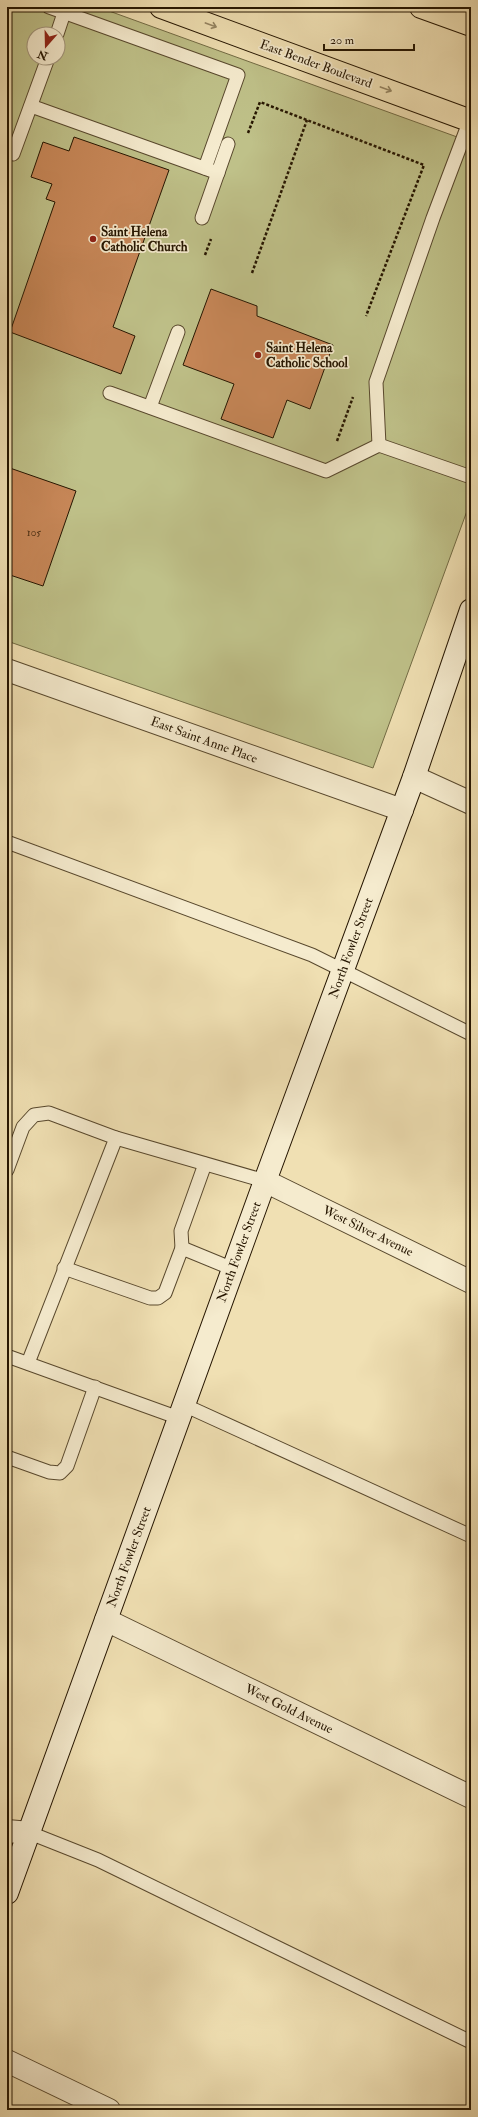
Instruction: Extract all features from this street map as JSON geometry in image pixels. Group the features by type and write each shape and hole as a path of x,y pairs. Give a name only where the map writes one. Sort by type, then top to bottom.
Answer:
{"main road":[{"name":"East Bender Boulevard","path":"161,7 470,120"},
{"path":"421,7 471,26"}],"street":[{"name":"North Fowler Street","path":"7,1893 265,1181 414,777 471,610"},
{"name":"East Saint Anne Place","path":"7,670 402,810"},
{"path":"414,777 471,804"},
{"name":"West Silver Avenue","path":"265,1181 471,1282"},
{"name":"West Gold Avenue","path":"106,1620 471,1797"},
{"path":"7,1831 30,1833"},
{"path":"7,2061 109,2110"}],"lane":[{"path":"49,7 238,75 205,168"},
{"path":"60,26 64,13"},
{"path":"12,154 45,66"},
{"path":"31,106 218,173"},
{"path":"379,444 376,382 430,225 470,120"},
{"path":"202,218 228,144"},
{"path":"150,407 178,332"},
{"path":"110,392 326,471 379,444 471,477"},
{"path":"7,842 312,956 471,1034"},
{"path":"7,1170 23,1127 34,1115 49,1113 116,1138 265,1181"},
{"path":"28,1363 116,1138"},
{"path":"64,1268 150,1298 158,1298 165,1293 182,1248 181,1231 205,1164"},
{"path":"182,1248 233,1269"},
{"path":"7,1356 95,1387 182,1411 471,1536"},
{"path":"7,1457 49,1472 60,1473 67,1466 95,1387"},
{"path":"30,1833 98,1860 471,2042"}],"path":[{"path":"246,138 260,102 424,165 366,316"},
{"path":"252,273 307,120"},
{"path":"326,471 355,391"}],"green space":[{"path":"7,7 98,7 471,142 471,500 373,768 7,641"}],"building":[{"name":"Saint Helena Catholic Church","path":"74,137 169,170 113,327 135,336 121,374 10,332 55,202 46,199 52,184 31,177 43,142 69,151"},
{"name":"Saint Helena Catholic School","path":"211,289 257,306 257,316 333,345 310,409 287,400 273,438 221,419 234,384 183,365"},
{"path":"7,467 76,491 43,586 7,574"}],"place":[{"name":"Saint Helena Catholic Church","path":"93,239"},
{"name":"Saint Helena Catholic School","path":"258,355"}]}
